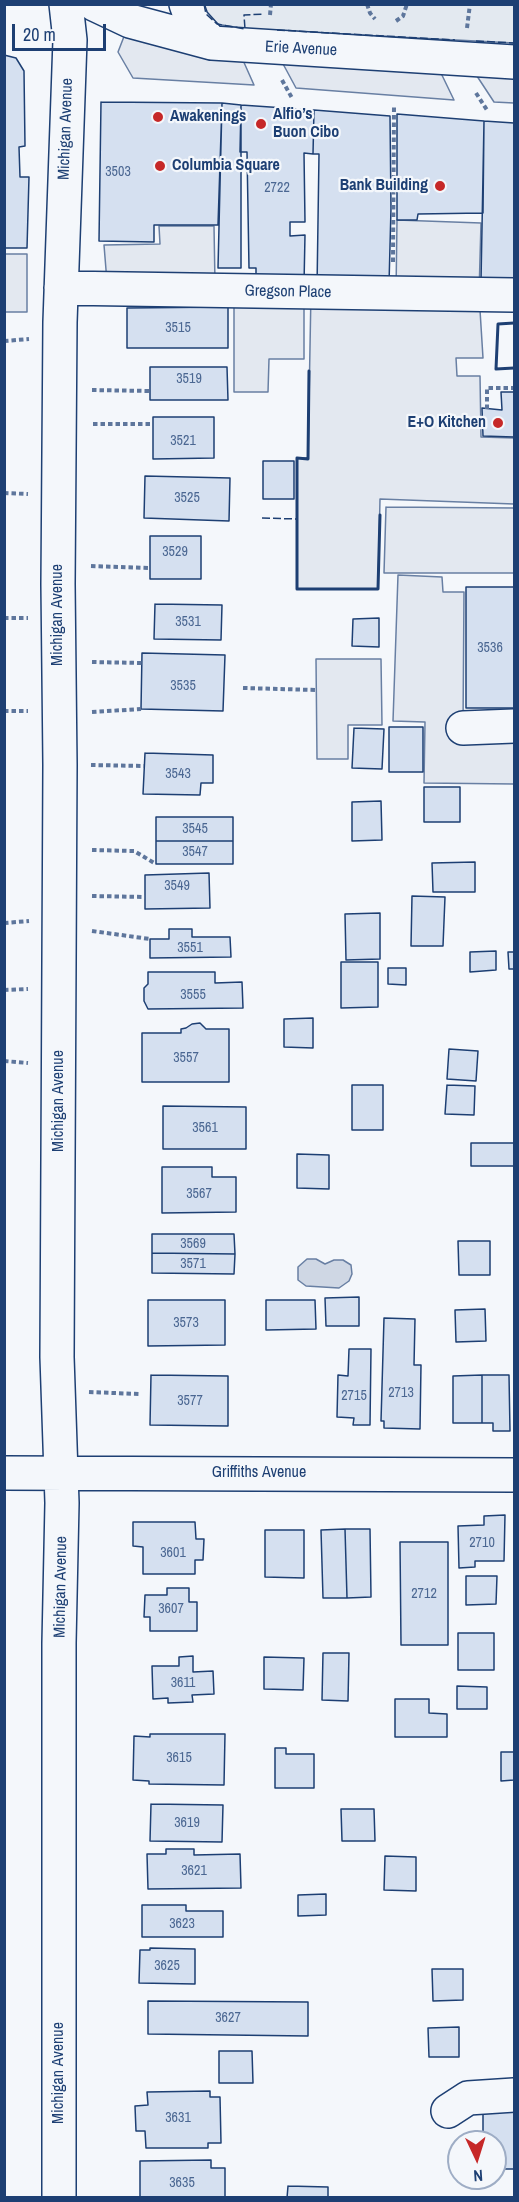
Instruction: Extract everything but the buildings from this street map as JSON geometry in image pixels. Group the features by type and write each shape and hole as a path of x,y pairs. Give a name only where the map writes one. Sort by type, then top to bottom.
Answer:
{"street":[{"name":"Michigan Avenue","path":"59,2198 59,1684 62,1472 58,1390 60,765 58,661 61,288 69,40 66,4"},
{"name":"Erie Avenue","path":"94,4 130,21 212,43 514,62"},
{"path":"186,4 192,21 212,43"},
{"name":"Gregson Place","path":"61,288 514,295"},
{"path":"463,728 514,726"},
{"name":"Griffiths Avenue","path":"4,1473 514,1475"},
{"path":"448,2111 468,2098 514,2095"}],"path":[{"path":"270,18 271,4"},
{"path":"368,4 370,13 378,21"},
{"path":"392,23 403,16 407,4"},
{"path":"467,29 470,4"},
{"path":"393,293 394,105"},
{"path":"4,341 36,339"},
{"path":"487,409 488,388 514,388"},
{"path":"92,390 150,391"},
{"path":"93,424 153,424"},
{"path":"4,493 35,494"},
{"path":"89,566 150,567"},
{"path":"4,618 35,618"},
{"path":"58,661 142,663"},
{"path":"243,688 316,690"},
{"path":"92,712 141,709"},
{"path":"4,711 35,710"},
{"path":"60,765 144,766"},
{"path":"91,850 134,851 156,864"},
{"path":"92,896 145,897"},
{"path":"92,931 150,939"},
{"path":"4,1061 33,1063"},
{"path":"58,1390 139,1394"}],"shaded area":[{"path":"204,5 514,5 514,43 245,29 217,24 206,14"},
{"path":"130,21 242,58 254,85 133,78 118,52"},
{"path":"514,59 514,103 494,102 473,70"},
{"path":"282,62 439,69 454,100 296,88"},
{"path":"397,220 481,223 479,294 483,358 456,358 457,376 480,376 481,437 514,438 514,504 380,499 378,589 297,589 297,458 308,458 311,292 396,293"},
{"path":"159,226 214,226 215,283 107,282 104,245 160,244"},
{"path":"4,254 27,254 27,312 5,312"},
{"path":"234,303 304,303 304,359 269,359 268,392 234,392"},
{"path":"386,507 514,508 514,573 384,573"},
{"path":"398,575 442,577 443,592 464,592 463,727 514,726 514,784 424,783 425,722 393,721"},
{"path":"316,659 381,659 382,725 348,725 348,759 317,759"},
{"path":"307,1259 316,1259 325,1264 334,1260 343,1260 351,1265 352,1274 349,1281 339,1288 306,1286 298,1280 298,1267"}],"fence":[{"path":"204,4 206,14 217,24 245,29 244,15 264,14"},
{"path":"277,30 455,40"},
{"path":"476,41 514,43"},
{"path":"262,518 297,519"}],"wall":[{"path":"514,323 498,324 496,369 514,368"},
{"path":"309,371 308,459 297,458 297,589 378,589 380,515"}],"place":[{"name":"Awakenings","path":"158,117"},
{"name":"Alfio’s Buon Cibo","path":"261,124"},
{"name":"Columbia Square","path":"160,166"},
{"name":"Bank Building","path":"440,186"},
{"name":"E+O Kitchen","path":"498,423"}]}
